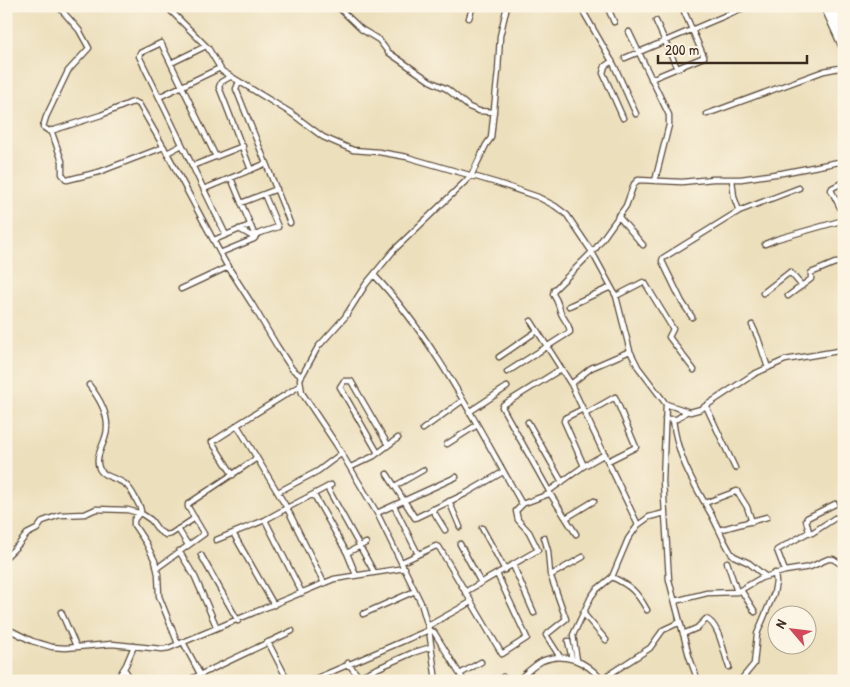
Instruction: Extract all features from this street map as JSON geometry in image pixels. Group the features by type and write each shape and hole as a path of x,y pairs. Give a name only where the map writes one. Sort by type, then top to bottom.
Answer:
{"main road":[{"path":"828,6 844,39"}],"street":[{"path":"58,6 79,30 88,48 68,71 43,127 46,130 51,130 101,115 134,102 139,104 228,268 287,362 301,376"},
{"path":"166,6 206,46 220,68 230,77 290,113 317,134 345,148 408,156 538,196 567,215 592,252 616,296 630,350 638,367 666,404 690,412 706,406 740,382 785,360 844,350"},
{"path":"337,6 361,29 379,40 388,52 430,81 448,89 469,106 479,111 494,112"},
{"path":"468,18 473,6"},
{"path":"436,681 428,628 402,562 351,467 302,393 300,385 301,376 318,347 345,317 394,250 471,176 486,144 491,138 500,36 507,6"},
{"path":"580,6 612,61 636,114"},
{"path":"607,6 614,22"},
{"path":"625,58 748,6"},
{"path":"823,6 844,52"},
{"path":"833,6 843,26"},
{"path":"651,79 704,57 683,8"},
{"path":"656,21 677,68"},
{"path":"629,32 669,115 655,181"},
{"path":"216,157 161,43 140,54 189,164 204,189 226,234"},
{"path":"171,63 206,46"},
{"path":"612,61 605,66 603,73 623,118"},
{"path":"707,114 824,71 844,67"},
{"path":"159,97 220,68"},
{"path":"230,77 221,82 219,87 251,170"},
{"path":"239,82 236,89 290,223"},
{"path":"51,130 62,162 62,174 67,180 99,172 164,147"},
{"path":"167,153 182,145"},
{"path":"189,164 216,157 242,146"},
{"path":"507,372 571,330 561,314 558,301 553,294 554,290 592,252 629,200 636,182 640,180 682,182 732,179 782,173 844,161"},
{"path":"204,189 267,164"},
{"path":"231,178 255,237"},
{"path":"732,179 734,197 740,211"},
{"path":"844,182 831,190 844,215"},
{"path":"241,203 277,188"},
{"path":"692,317 675,288 662,259 740,211 799,188"},
{"path":"220,253 260,233 278,227 264,194"},
{"path":"618,216 643,245"},
{"path":"765,244 844,220"},
{"path":"214,240 250,225"},
{"path":"240,229 255,237"},
{"path":"788,296 811,279 811,273 835,263 844,263"},
{"path":"181,289 228,268"},
{"path":"763,293 790,272 802,286"},
{"path":"374,275 399,303 437,358 523,504"},
{"path":"616,296 645,282 673,329 668,337 694,370"},
{"path":"569,306 611,288"},
{"path":"530,321 571,384 638,525"},
{"path":"752,325 768,368"},
{"path":"499,357 537,331"},
{"path":"571,384 591,368 630,350"},
{"path":"561,369 502,406 549,493 576,534"},
{"path":"378,453 340,387 344,381 351,381 388,445"},
{"path":"89,385 98,396 106,418 106,438 98,457 100,469 126,485 140,507 140,513 134,520 134,525 146,543 157,568 159,596 178,644"},
{"path":"233,475 212,442 300,385"},
{"path":"469,412 507,386"},
{"path":"584,466 564,421 565,418 615,397 636,447 608,461"},
{"path":"424,429 462,401"},
{"path":"666,404 662,481 669,580 698,681"},
{"path":"706,406 735,468"},
{"path":"665,419 673,420 681,417 686,412"},
{"path":"664,432 673,420"},
{"path":"673,420 675,433 690,479 705,502 734,556 746,561 765,576"},
{"path":"528,422 562,482"},
{"path":"447,444 476,425"},
{"path":"237,426 287,508 324,583"},
{"path":"351,467 378,453 398,438"},
{"path":"278,492 318,471 342,453"},
{"path":"465,592 538,549 529,532 516,517 516,511 523,504 549,493 584,466 605,454"},
{"path":"157,568 204,534 188,504 257,458"},
{"path":"395,486 423,470"},
{"path":"387,474 415,518 503,472"},
{"path":"377,513 456,477"},
{"path":"216,540 265,520 329,486 374,572"},
{"path":"705,502 737,490 747,506 752,522"},
{"path":"314,495 347,553 356,575"},
{"path":"449,501 460,527"},
{"path":"566,518 594,501"},
{"path":"809,532 806,519 835,504"},
{"path":"394,506 418,554"},
{"path":"432,508 445,530"},
{"path":"6,557 27,534 37,529 43,521 56,516 85,514 96,509 128,510 149,518 159,531 168,535 195,518"},
{"path":"575,659 573,638 583,613 596,590 612,577 630,534 649,517 665,513"},
{"path":"719,530 735,524 752,522 767,517"},
{"path":"785,571 777,550 809,532 812,534 834,518"},
{"path":"265,520 302,593"},
{"path":"482,528 505,570"},
{"path":"178,529 188,545"},
{"path":"232,533 274,604"},
{"path":"544,537 551,575 566,620 550,630 546,636 560,657"},
{"path":"347,553 366,543"},
{"path":"460,544 481,583"},
{"path":"402,562 436,546 439,548 501,654 527,639 497,574"},
{"path":"179,551 195,577 217,628"},
{"path":"201,555 238,621"},
{"path":"551,575 583,557"},
{"path":"675,601 707,593 739,591 765,576 810,567 828,558 844,566"},
{"path":"727,562 739,591 754,612"},
{"path":"513,565 534,613"},
{"path":"6,628 41,644 65,648 112,644 162,649 238,621 334,579 404,568"},
{"path":"740,681 754,664 757,634 774,593 775,573"},
{"path":"612,577 626,584 637,593 647,610"},
{"path":"363,614 415,591"},
{"path":"310,681 428,628 470,602"},
{"path":"60,612 76,646"},
{"path":"583,613 606,640"},
{"path":"683,634 697,628 706,619 712,622 717,629 729,667"},
{"path":"517,681 534,666 543,661 560,657 575,659 594,671 600,680 650,648 663,630 680,622"},
{"path":"428,628 434,632 464,681"},
{"path":"187,681 292,631"},
{"path":"568,641 575,659"},
{"path":"184,642 200,674"},
{"path":"268,642 285,675"},
{"path":"116,681 124,669 134,646"},
{"path":"348,663 360,679 412,653 431,647"},
{"path":"460,674 481,662"},
{"path":"124,669 129,681"},
{"path":"498,681 503,677"}]}
